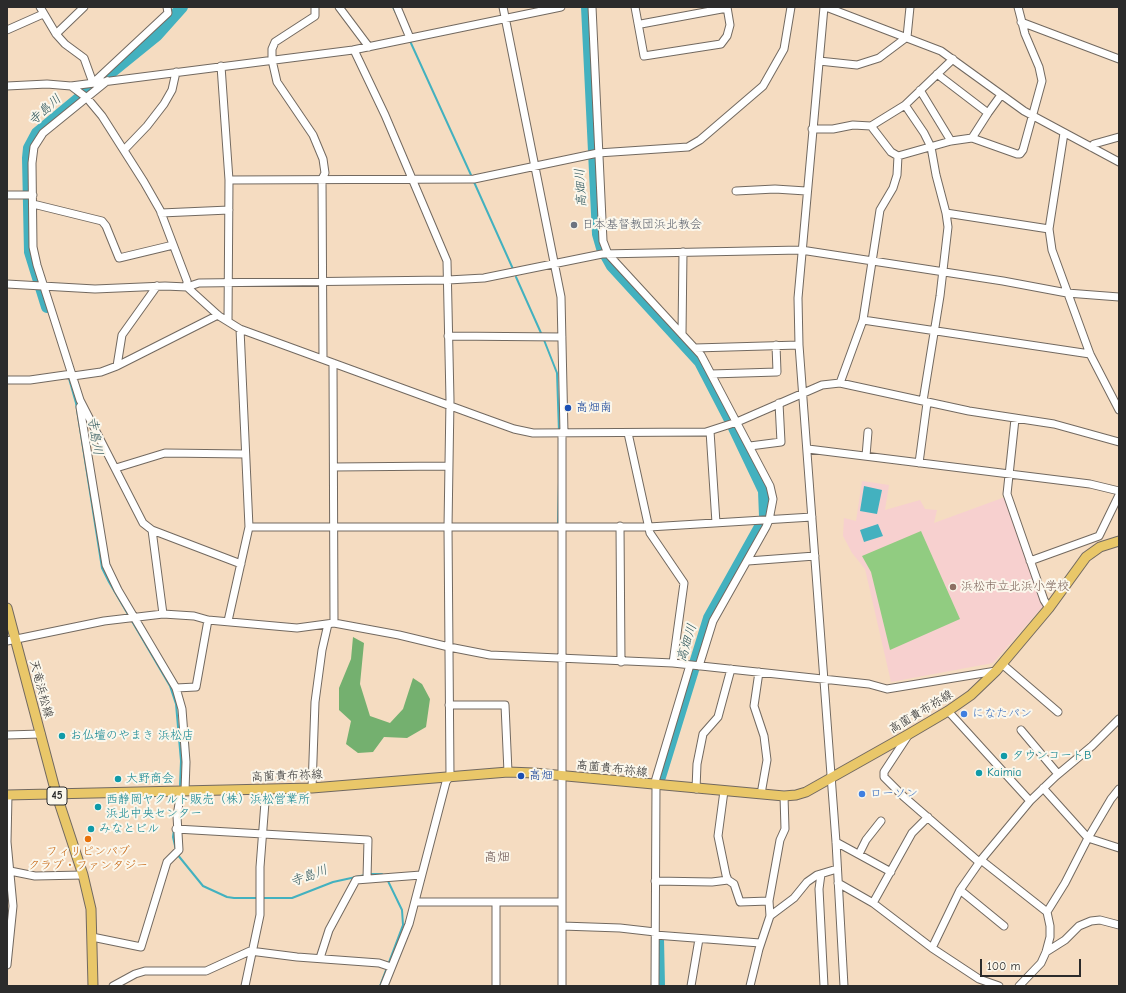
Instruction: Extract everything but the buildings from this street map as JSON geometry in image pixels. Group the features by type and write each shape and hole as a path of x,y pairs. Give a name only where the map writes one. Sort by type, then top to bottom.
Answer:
{"main road":[{"name":"高薗貴布祢線","path":"8,795 312,788 508,772 561,775 696,789 784,796 806,792 909,734 971,695 999,667 1049,608 1086,557 1100,547 1119,541"},
{"name":"天竜浜松線","path":"7,608 12,640 41,734 56,793 83,875 91,909 93,986"}],"street":[{"path":"56,34 84,7"},
{"path":"93,83 168,13 167,7"},
{"path":"315,7 315,16 275,42 272,49 272,60 277,82 313,135 323,159 325,173 322,180 324,281 323,359"},
{"path":"339,7 369,47"},
{"path":"396,7 410,38"},
{"path":"503,7 536,165 562,304 562,986"},
{"path":"8,84 47,84 70,86 354,50 561,7"},
{"path":"592,7 595,153 603,241 606,254 701,355 750,446 770,486 773,499 769,520 748,561 713,622 694,665 655,785 657,935 654,986"},
{"path":"635,7 644,56 721,44 727,36 730,25 727,8 641,24 638,23"},
{"path":"229,180 474,179 595,153 683,148 700,140 763,86 784,49 791,7"},
{"path":"844,986 836,842 804,392 799,345 798,298 806,191 825,7 941,51 1001,96 1032,116 1119,162"},
{"path":"907,37 910,7"},
{"path":"871,126 891,152 898,156 951,141 972,138 1020,154 1042,87 1042,75 1021,22 1018,7"},
{"path":"7,30 42,11 56,34 65,44 84,58 93,83"},
{"path":"1021,22 1119,59"},
{"path":"819,61 857,65 869,62 907,37"},
{"path":"354,50 385,115 445,253 448,280 450,776 446,782 415,902 388,966 384,986"},
{"path":"812,130 833,129 853,125 871,126 905,105 953,59"},
{"path":"221,66 229,180 228,321"},
{"path":"124,150 148,126 164,104 172,90 176,72"},
{"path":"937,74 988,113"},
{"path":"107,81 52,125 36,143 32,157 30,195 33,204 34,250 42,287 70,375 80,400 116,468 140,518 152,530 240,564"},
{"path":"70,86 87,98 102,116 161,213 188,281 187,287"},
{"path":"920,90 951,141"},
{"path":"972,138 1001,96"},
{"path":"905,105 924,133 931,147 936,175 946,213 948,239 934,330 919,463"},
{"path":"1064,133 1049,229 1052,250 1066,293 1090,354 1119,410"},
{"path":"1091,148 1094,144 1119,137"},
{"path":"840,383 863,320 880,210 893,188 897,175 898,156"},
{"path":"736,191 806,191"},
{"path":"7,195 30,195"},
{"path":"33,204 102,221 106,226 119,258 173,245"},
{"path":"161,213 229,210"},
{"path":"946,213 1049,229"},
{"path":"7,284 42,287 108,289 157,286 187,287 199,283 228,282 448,280 484,278 606,254 801,250 1003,281 1066,293 1119,297"},
{"path":"682,334 683,252"},
{"path":"117,366 122,335 157,286"},
{"path":"187,287 218,315 240,329 520,431 561,434 710,431 737,422 822,385 840,383 925,402 1067,427 1119,442"},
{"path":"7,380 30,380 101,372 117,366 218,315"},
{"path":"863,320 1090,354"},
{"path":"228,621 248,527 240,329"},
{"path":"448,336 562,337"},
{"path":"711,374 777,372 776,345"},
{"path":"695,348 799,345"},
{"path":"312,788 315,702 322,650 331,624 334,526 333,363"},
{"path":"80,400 106,565 131,618 176,688 182,709 186,762 183,791 176,829 176,851 167,862 141,947 92,937"},
{"path":"750,446 781,442 779,403"},
{"path":"1015,419 1007,494 1044,600 1049,608"},
{"path":"710,431 716,523"},
{"path":"866,456 868,432"},
{"path":"628,433 650,533 654,541 684,582 673,663"},
{"path":"808,449 1090,484 1119,491 1119,495 1098,536 1030,561"},
{"path":"116,468 165,452 245,454"},
{"path":"334,467 448,466"},
{"path":"248,527 649,527 812,517"},
{"path":"620,526 621,662"},
{"path":"152,530 163,614"},
{"path":"748,561 815,556"},
{"path":"12,640 104,621 163,614 194,616 208,620 297,628 331,624 399,635 449,647 503,657 673,663 869,684 890,689 999,667 1058,712"},
{"path":"176,688 196,687 208,620"},
{"path":"696,789 697,764 703,734 718,717 731,669"},
{"path":"759,672 754,706 764,736 767,760 761,794"},
{"path":"449,705 505,705 508,772"},
{"path":"948,710 1030,801"},
{"path":"932,948 960,890 980,861 1030,801 1058,774 1092,746 1119,719"},
{"path":"1021,730 1058,774"},
{"path":"7,735 41,734"},
{"path":"909,734 883,775 903,796 980,861 1047,912"},
{"path":"1043,788 1088,838 1119,848"},
{"path":"246,986 260,916 260,867 264,835 266,789"},
{"path":"1019,986 1023,980 1036,969 1046,952 1050,930 1047,912 1065,883 1088,838 1111,799 1119,789"},
{"path":"724,791 718,836 728,880 734,884 740,902 769,902"},
{"path":"7,965 13,906 9,892 10,871 8,842 8,795"},
{"path":"750,986 760,943 770,916 769,902 780,840 785,829 784,796"},
{"path":"873,903 912,833 928,817"},
{"path":"859,854 866,840 881,821"},
{"path":"176,829 368,840 367,876"},
{"path":"836,842 891,872"},
{"path":"770,916 794,898 807,882 816,875 837,869"},
{"path":"10,871 34,876 83,875"},
{"path":"822,874 819,889 824,986"},
{"path":"320,958 329,930 356,880 367,876 385,877 421,875"},
{"path":"657,881 712,882 728,880"},
{"path":"838,883 873,903 980,983 999,986"},
{"path":"960,890 1004,926"},
{"path":"415,902 561,902"},
{"path":"496,902 496,986"},
{"path":"1046,952 1065,940 1079,926 1091,921 1100,920 1119,925"},
{"path":"562,926 620,928 657,935 760,943"},
{"path":"691,986 699,939"},
{"path":"114,986 135,974 145,971 206,971 250,951 388,966"}],"shaded area":[{"name":"浜松市立北浜小学校","path":"862,481 889,485 885,510 920,500 925,509 937,510 934,523 1005,497 1044,605 993,663 891,682 865,569 852,553 843,536 844,518 856,521"}],"green space":[{"path":"921,531 960,619 890,650 871,572 862,556"},
{"path":"353,637 364,643 360,684 370,716 390,723 403,709 413,678 422,684 430,699 426,727 407,738 384,737 373,752 358,753 346,744 351,721 339,710 339,688 351,659"}],"water":[{"path":"864,486 882,490 877,514 860,511"},
{"path":"878,524 883,536 864,542 860,530"}],"waterway":[{"name":"寺島川","path":"104,78 157,35 182,7"},
{"path":"393,7 396,13"},
{"name":"高畑川","path":"587,7 598,234 602,248 612,266 700,362 729,418"},
{"path":"410,41 471,175"},
{"name":"寺島川","path":"87,92 94,86"},
{"name":"寺島川","path":"47,307 30,252 29,148 37,133 78,99"},
{"path":"474,182 513,269"},
{"path":"516,277 541,333"},
{"path":"544,340 557,373 559,432"},
{"name":"寺島川","path":"68,375 76,403 102,568 170,686 176,704 181,761 180,785"},
{"name":"高畑川","path":"734,428 764,491 765,516"},
{"path":"558,523 559,482"},
{"name":"高畑川","path":"660,777 709,618 761,525"},
{"name":"寺島川","path":"174,829 173,837 176,850"},
{"name":"寺島川","path":"177,854 203,886 227,897 234,898 292,898 333,882 365,875"},
{"name":"寺島川","path":"369,874 382,874 384,876"},
{"name":"寺島川","path":"380,986 403,925 402,910 387,879"},
{"name":"高畑川","path":"658,939 659,986"}],"place":[{"name":"日本基督教団浜北教会","path":"574,225"},
{"name":"高畑南","path":"568,408"},
{"name":"浜松市立北浜小学校","path":"953,587"},
{"name":"になたパン","path":"964,714"},
{"name":"お仏壇のやまき 浜松店","path":"62,736"},
{"name":"タウンコートB","path":"1004,756"},
{"name":"Kaimia","path":"979,773"},
{"name":"高畑","path":"521,776"},
{"name":"大野商会","path":"118,779"},
{"name":"ローソン","path":"862,794"},
{"name":"西静岡ヤクルト販売（株）浜松営業所 浜北中央センター","path":"98,807"},
{"name":"みなとビル","path":"91,829"},
{"name":"フィリピンパブ クラブ・ファンタジー","path":"88,839"}],"district":[{"name":"高畑","path":"497,857"}]}
